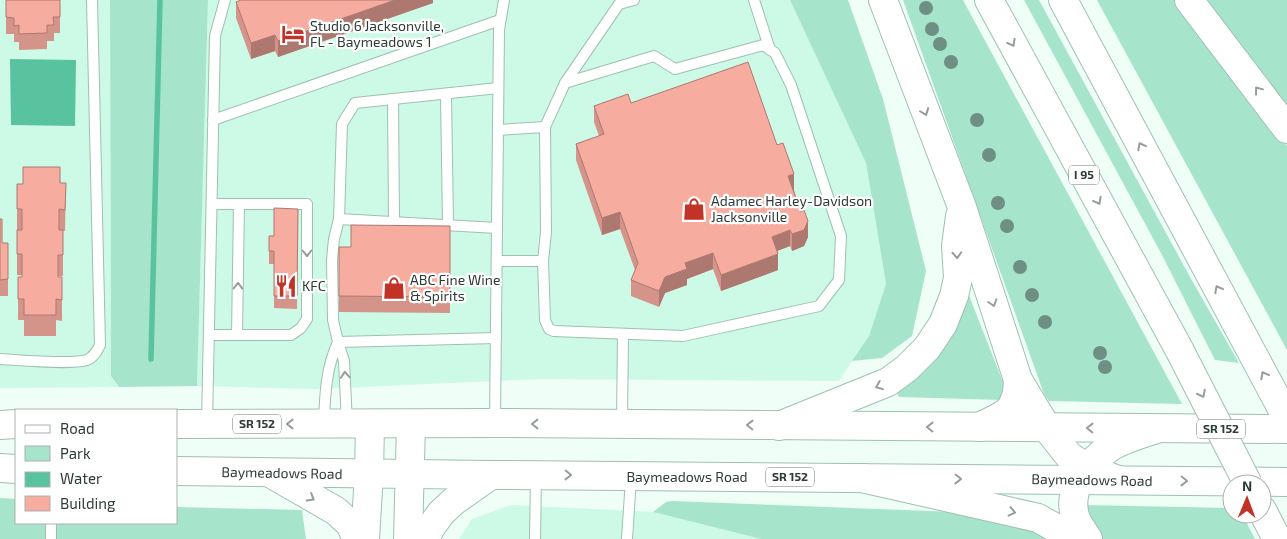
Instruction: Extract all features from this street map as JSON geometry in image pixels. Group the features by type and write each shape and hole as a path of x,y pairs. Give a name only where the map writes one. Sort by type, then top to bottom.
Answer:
{"main road":[{"path":"883,0 962,207 1018,380 1047,428 1083,474"},
{"name":"I 95","path":"989,0 1180,351 1243,474"},
{"path":"1063,0 1287,418"},
{"path":"1189,0 1287,129"},
{"path":"779,426 888,382 907,368 927,348 943,324 954,296 958,278 956,246 962,207"},
{"path":"979,427 1008,412 1017,396 1018,380"},
{"name":"SR 152","path":"178,424 495,423 1287,429"},
{"path":"0,425 15,424"},
{"path":"347,424 369,474 365,539"},
{"path":"408,539 411,424"},
{"path":"1088,539 1075,518 1073,503 1083,474 1110,447 1156,429"},
{"path":"0,468 15,469"},
{"name":"Baymeadows Road","path":"178,471 409,475 862,478 1083,474 1118,480 1287,482"},
{"path":"270,472 336,511 350,524 357,539"},
{"path":"425,539 441,513 454,501 496,475"},
{"path":"862,478 1038,518 1070,539"},
{"path":"1269,524 1277,539"}],"lane":[{"path":"0,359 70,362 87,360 97,351 100,345 92,0"},
{"path":"207,424 215,36 225,0"},
{"path":"495,423 498,88 500,20 504,0"},
{"path":"565,83 654,56 675,70 763,45 775,53 791,85 841,236 839,280 819,306 683,336 554,331 549,329 544,320 543,261 546,232 545,127 565,83 619,4 634,0"},
{"path":"754,0 770,50"},
{"path":"213,120 500,20"},
{"path":"347,424 344,361 333,320 332,260 334,239 339,219 342,124 355,103 498,88"},
{"path":"446,94 448,225"},
{"path":"393,99 394,222"},
{"path":"498,130 545,127"},
{"path":"209,335 291,335 301,328 306,319 307,204 212,204"},
{"path":"237,335 239,204"},
{"path":"339,219 497,228"},
{"path":"497,260 543,261"},
{"path":"622,424 623,334"},
{"path":"338,342 496,338"},
{"path":"338,342 330,364 325,392 347,424"},
{"path":"535,539 536,475"},
{"path":"627,539 631,476"},
{"path":"51,524 51,539"}],"shaded area":[{"path":"0,0 110,0 111,376 119,387 0,388"},
{"path":"208,0 790,0 866,163 886,284 869,336 839,381 538,379 319,389 197,386"},
{"path":"511,505 653,512 761,539 459,539 472,519"}],"green space":[{"path":"110,0 208,0 197,386 119,387 111,376"},
{"path":"790,0 848,0 883,99 926,271 912,336 882,358 852,361 869,336 886,284 866,163"},
{"path":"903,0 963,0 1182,404 1049,401 1044,394"},
{"path":"1024,0 1039,0 1239,363 1215,360 1162,255"},
{"path":"1097,0 1175,0 1287,146 1287,350"},
{"path":"1204,0 1287,0 1287,107"},
{"path":"968,293 1005,387 1002,400 899,397 895,389"},
{"path":"0,498 15,499 15,524 178,524 178,507 302,510 306,539 0,539"},
{"path":"666,502 981,513 993,515 1056,539 761,539 653,512"},
{"path":"1083,505 1222,508 1222,524 1247,524 1255,539 1095,539"}],"water":[{"path":"10,59 76,60 75,126 11,125"}],"building":[{"path":"6,0 60,0 60,17 53,17 54,25 47,25 47,33 19,34 19,25 14,26 14,18 6,17"},
{"path":"241,0 395,0 278,41 275,35 251,43 236,2"},
{"name":"Adamec Harley-Davidson Jacksonville","path":"748,62 777,145 783,143 794,174 788,176 801,212 804,210 808,221 804,230 792,234 790,230 772,237 778,254 721,275 713,253 685,263 687,269 665,277 659,291 631,280 638,263 620,212 602,218 576,144 604,134 594,106 628,94 631,103"},
{"path":"23,167 60,167 60,183 66,183 65,210 59,209 59,230 63,230 63,255 58,255 58,277 62,277 62,300 56,299 56,315 24,315 24,299 18,299 18,277 22,277 22,254 17,254 17,230 22,230 22,209 17,209 17,184 23,184"},
{"name":"KFC","path":"274,208 298,209 297,296 274,296 274,251 269,251 269,236 274,236"},
{"path":"0,219 2,219 2,243 8,243 8,279 0,280"},
{"name":"ABC Fine Wine & Spirits","path":"351,225 450,226 450,297 339,296 339,247 351,247"}],"waterway":[{"path":"151,359 160,0"}],"place":[{"name":"Studio 6 Jacksonville, FL - Baymeadows 1","path":"293,34"},
{"name":"Adamec Harley-Davidson Jacksonville","path":"694,209"},
{"name":"KFC","path":"286,286"},
{"name":"ABC Fine Wine & Spirits","path":"394,288"}]}
